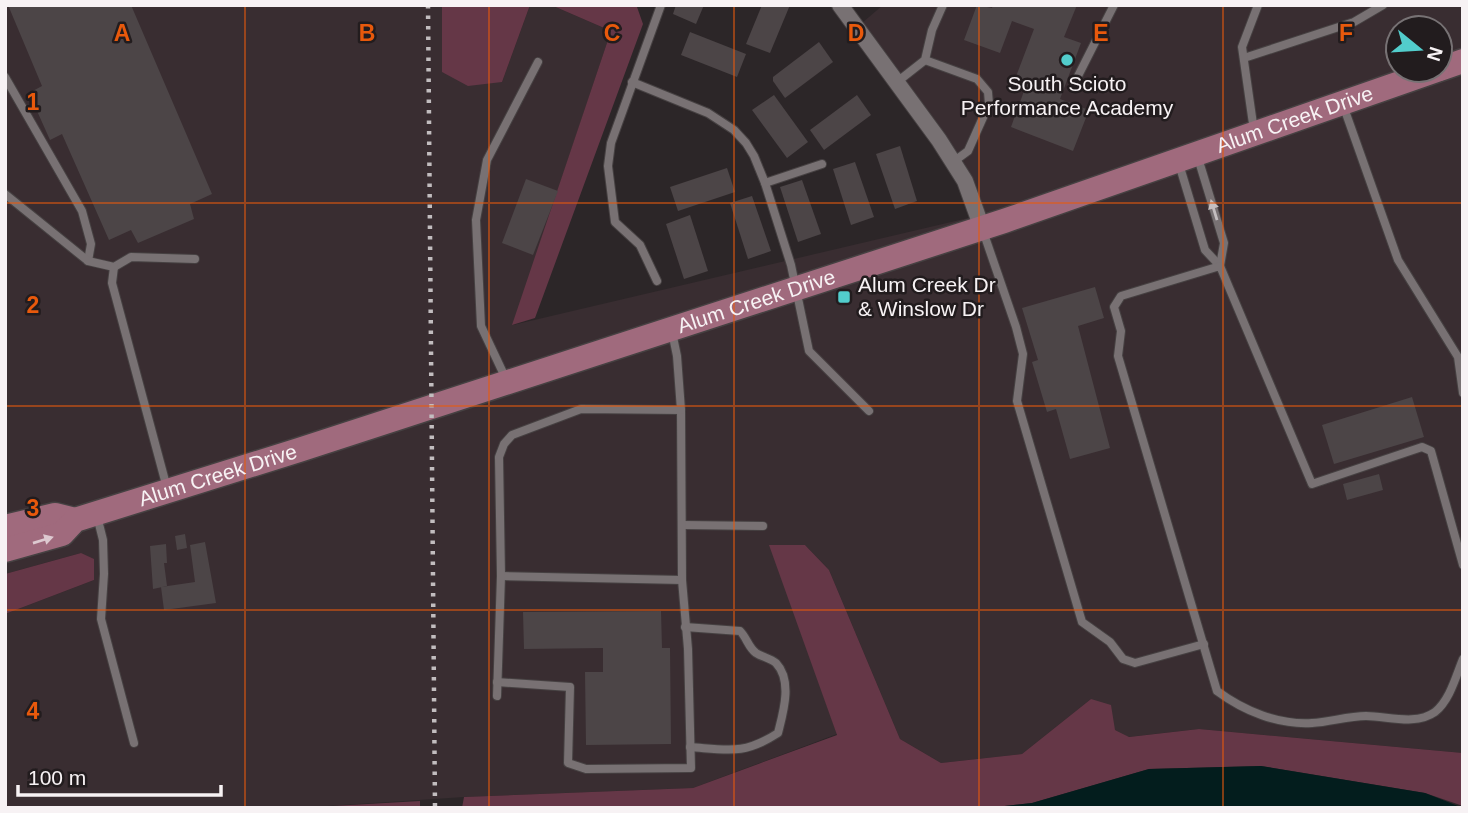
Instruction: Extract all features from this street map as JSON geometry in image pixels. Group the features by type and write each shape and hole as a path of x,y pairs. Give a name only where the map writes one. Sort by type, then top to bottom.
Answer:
{"main road":[{"name":"Alum Creek Drive","path":"5,550 62,534 86,517 982,228 1396,84"},
{"name":"Alum Creek Drive","path":"5,527 55,515 86,517"}],"street":[{"path":"840,5 939,140 965,181 982,228"}],"lane":[{"path":"657,281 640,245 615,222 608,166 611,143 661,5"},
{"path":"897,82 925,60 932,30 943,5"},
{"path":"1078,76 1114,5"},
{"path":"1255,135 1242,47 1258,5"},
{"path":"1244,58 1354,22 1383,5"},
{"path":"925,60 977,79 988,92 989,104 968,151 953,162"},
{"path":"508,381 481,326 476,220 487,160 538,62"},
{"path":"5,77 82,211 91,244 88,261"},
{"path":"632,82 708,113 734,130 754,156 765,183 797,289 809,351 869,411"},
{"path":"1342,103 1398,260 1460,357 1463,393"},
{"path":"1188,158 1224,243 1220,266"},
{"path":"1188,158 1205,250 1220,266 1312,484 1422,447 1431,451 1463,565"},
{"path":"765,183 822,164"},
{"path":"5,194 88,261 114,267 131,257 195,259"},
{"path":"982,228 1023,354 1017,401 1082,622 1110,642 1123,659 1135,663 1204,644"},
{"path":"1220,266 1121,296 1114,307 1121,331 1118,356 1217,691 1249,712 1310,723 1365,716 1403,720 1423,718 1436,711 1446,699 1463,659"},
{"path":"114,267 112,283 168,490"},
{"path":"498,682 570,687 568,763 586,769 691,768 688,649 682,580 681,410 677,356 671,330"},
{"path":"497,696 501,576 499,457 503,444 512,435 581,409 681,410"},
{"path":"86,517 103,540 101,619 134,743"},
{"path":"683,525 763,526"},
{"path":"501,576 682,580"},
{"path":"685,626 740,631 746,636 748,645 775,662 783,673 786,701 778,733 760,744 739,751 691,747"}],"shaded area":[{"path":"5,5 442,5 442,72 502,82 530,5 551,5 611,31 513,325 981,215 855,29 883,5 1463,5 1463,753 1199,729 1128,737 1115,730 1091,699 1022,754 941,763 900,739 829,570 805,545 770,545 837,734 693,788 464,797 298,808 5,808 5,614 94,580 81,553 5,574"},
{"path":"442,5 530,5 502,82 468,86 442,72"},
{"path":"551,5 633,5 637,7 643,24 535,318 512,325 611,31"},
{"path":"769,545 805,545 829,570 900,739 941,763 1022,754 1091,699 1111,705 1115,730 1129,737 1199,729 1463,753 1463,806 1425,793 1261,766 1149,769 1032,803 987,808 462,808 464,797 693,788 837,735"},
{"path":"81,553 94,559 94,580 5,614 5,574"},
{"path":"420,801 420,808 298,808"}],"water":[{"path":"1261,766 1425,793 1463,808 987,808 1032,803 1149,769"}],"building":[{"path":"8,5 131,5 212,194 190,204 194,219 138,243 131,230 109,240 62,134 50,140 29,93 42,86"},
{"path":"676,5 704,5 696,24 673,14"},
{"path":"762,5 790,5 770,53 746,44"},
{"path":"977,5 992,8 993,5 1077,5 1064,37 1081,43 1060,99 1089,110 1073,151 1011,127 1024,91 1012,87 1034,29 1012,21 1000,53 964,40"},
{"path":"690,32 746,54 737,77 681,55"},
{"path":"819,42 833,62 785,98 773,77"},
{"path":"774,95 808,142 787,158 752,110"},
{"path":"857,95 871,115 824,150 810,130"},
{"path":"900,146 917,201 895,209 876,154"},
{"path":"855,162 874,217 851,225 833,169"},
{"path":"727,168 735,192 678,211 670,187"},
{"path":"526,179 558,191 533,255 502,243"},
{"path":"802,180 821,234 798,242 780,187"},
{"path":"752,196 771,251 748,259 730,203"},
{"path":"690,215 708,271 684,279 666,224"},
{"path":"1095,287 1104,318 1078,326 1110,448 1070,459 1056,409 1047,412 1032,362 1038,360 1022,308"},
{"path":"1412,397 1424,437 1334,464 1322,425"},
{"path":"1379,474 1383,490 1347,500 1343,484"},
{"path":"185,534 187,548 177,550 175,536"},
{"path":"205,542 216,603 164,610 161,587 195,582 190,545"},
{"path":"166,544 167,563 164,563 167,586 153,589 150,546"},
{"path":"661,611 662,648 670,648 671,744 586,745 585,672 603,672 603,648 524,649 523,612"}],"railway":[{"path":"428,5 435,808"}],"place":[{"name":"South Scioto Performance Academy","path":"1067,60"},
{"name":"Alum Creek Dr & Winslow Dr","path":"844,297"}]}
